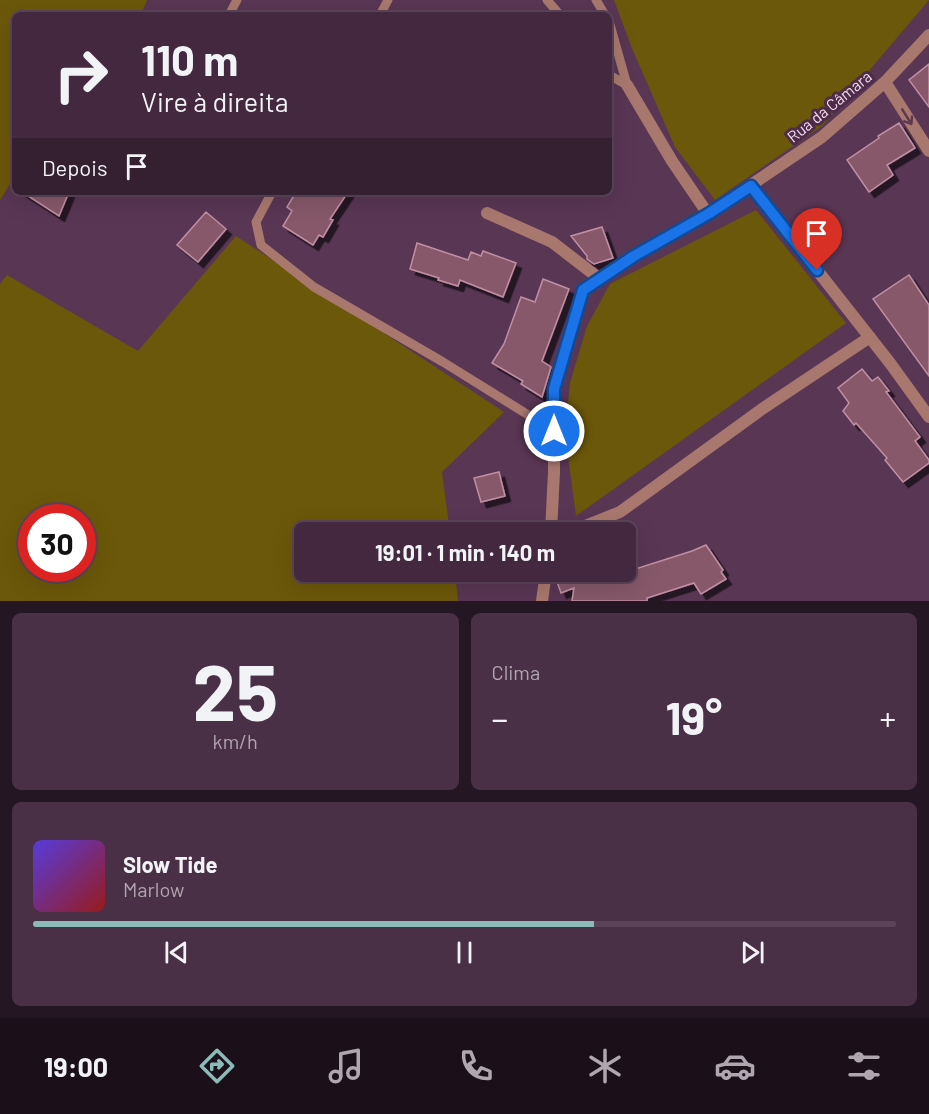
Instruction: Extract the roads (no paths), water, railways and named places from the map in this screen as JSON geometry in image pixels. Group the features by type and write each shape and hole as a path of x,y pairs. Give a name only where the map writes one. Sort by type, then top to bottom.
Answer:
{"street":[{"name":"Rua da Câmara","path":"551,522 554,389 583,290 634,256 708,214 822,137 885,82 929,35"},
{"path":"885,82 929,151"},
{"path":"627,85 672,161 708,214"},
{"path":"751,186 870,337 929,417"},
{"path":"487,213 552,242 600,279"},
{"path":"596,522 621,512 762,409 870,337"},
{"path":"542,601 545,582"}],"lane":[{"path":"547,0 557,12"},
{"path":"612,32 627,85"},
{"path":"612,77 627,85"},
{"path":"270,195 256,222 261,245 314,287 443,362 554,431"}]}
